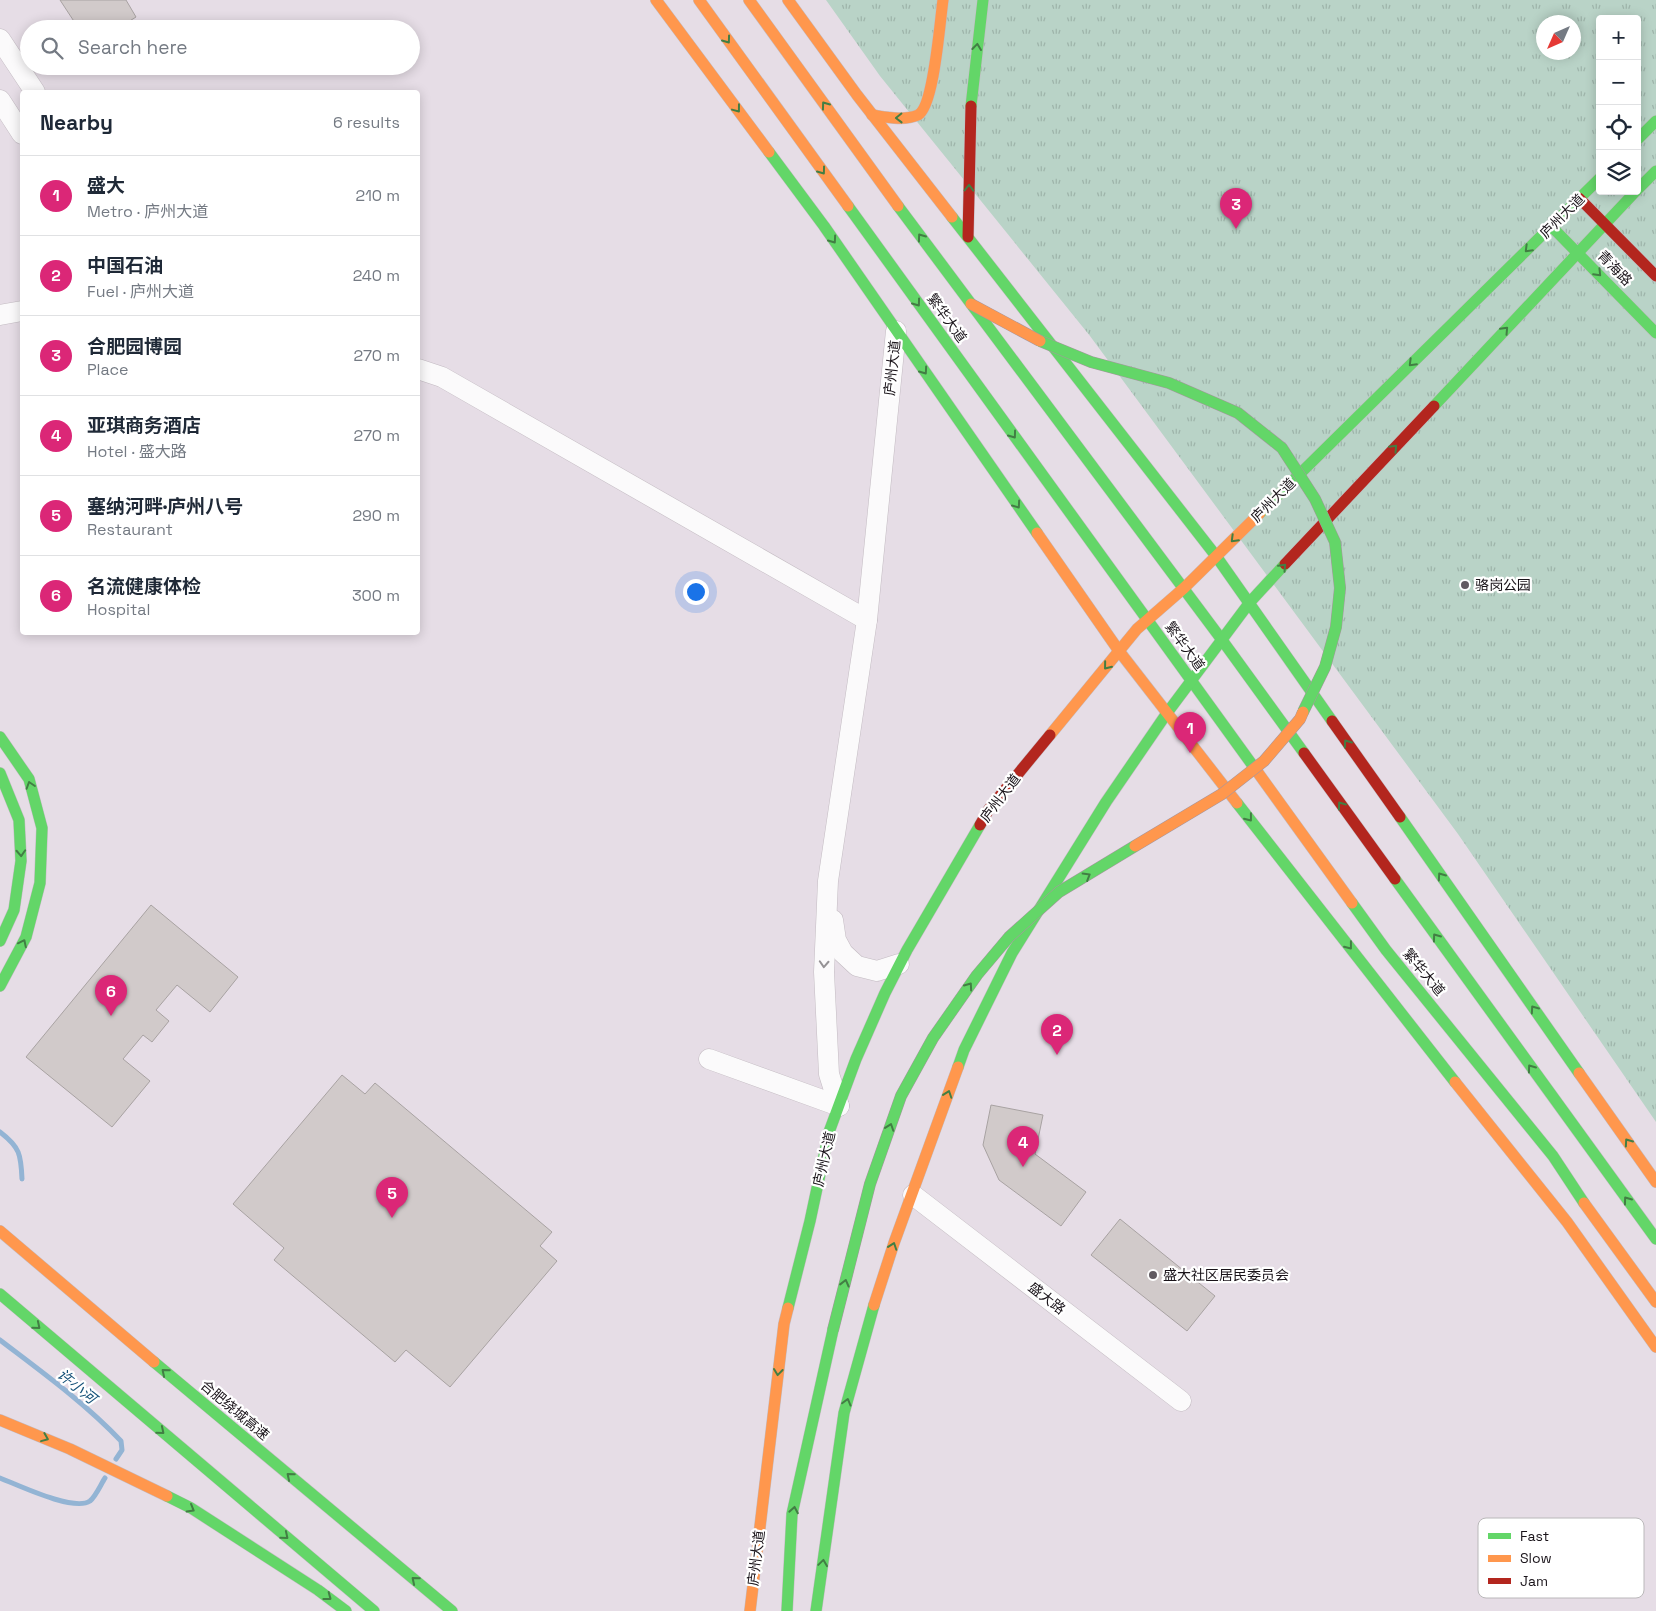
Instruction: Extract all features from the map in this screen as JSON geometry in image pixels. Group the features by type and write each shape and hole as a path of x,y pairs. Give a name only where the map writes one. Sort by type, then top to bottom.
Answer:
{"main road":[{"path":"656,0 824,226 1119,651 1413,1030 1567,1222 1656,1347"},
{"name":"繁华大道","path":"699,0 1386,950 1553,1156 1598,1223 1656,1302"},
{"name":"繁华大道","path":"749,0 971,304 1184,588 1656,1239"},
{"path":"788,0 872,114 1250,602 1656,1182"},
{"path":"872,114 893,118 912,117 920,114 927,103 943,0"},
{"path":"968,237 971,93 983,0"},
{"path":"1641,136 1656,121"},
{"path":"1641,187 1656,171"},
{"name":"庐州大道","path":"750,1611 784,1324 810,1221 829,1132 856,1059 885,993 989,809 1137,629 1184,588 1596,182"},
{"path":"816,1611 844,1414 868,1325 894,1243 964,1050 1012,953 1106,802 1167,713 1250,602 1633,195"},
{"name":"青海路","path":"1580,198 1656,276"},
{"name":"青海路","path":"1551,226 1656,332"},
{"path":"787,1611 792,1514 833,1330 870,1184 901,1096 933,1038 977,975 1009,937 1059,892 1222,794 1264,761 1300,720 1325,667 1336,627 1340,588 1335,542 1315,498 1282,448 1238,413 1169,383 1092,362 1046,344 971,304"},
{"path":"0,737 29,779 42,828 40,883 26,937 0,986"},
{"path":"0,773 19,820 21,861 14,910 0,941"},
{"path":"0,1227 80,1301"},
{"name":"合肥绕城高速","path":"0,1231 80,1301 452,1611"},
{"path":"0,1294 374,1611"},
{"path":"0,1420 70,1449 191,1508 318,1590 346,1611"}],"street":[{"path":"0,39 20,69"},
{"path":"24,75 34,90"},
{"path":"0,100 20,131"},
{"path":"0,315 20,310"},
{"name":"庐州大道","path":"828,881 867,620 896,331"},
{"path":"420,370 442,377 867,620"},
{"path":"828,881 836,940 843,953 857,966 877,971 900,964"},
{"path":"828,881 824,990 830,1074 839,1106"},
{"path":"709,1059 839,1106"},
{"name":"盛大路","path":"913,1195 1181,1400"}],"green space":[{"name":"骆岗公园","path":"826,0 1656,0 1656,1122 1458,834 1090,336 880,76"}],"building":[{"path":"60,0 126,0 136,17 131,20 73,20"},
{"path":"151,905 238,977 210,1012 177,985 156,1010 169,1021 152,1042 143,1035 123,1059 150,1081 112,1127 26,1057"},
{"path":"342,1075 365,1094 375,1083 552,1232 540,1246 557,1261 450,1387 406,1350 395,1362 274,1260 284,1248 233,1204"},
{"path":"991,1105 1043,1115 1035,1154 1086,1192 1061,1226 999,1180 983,1145"},
{"name":"盛大社区居民委员会","path":"1120,1219 1215,1296 1187,1331 1091,1255"}],"waterway":[{"name":"许小河","path":"0,1132 12,1142 18,1152 22,1179"},
{"name":"许小河","path":"0,1340 78,1401 121,1441 122,1450 116,1459"},
{"name":"许小河","path":"0,1478 46,1496 72,1503 90,1501 105,1478"}],"traffic: fast":[{"path":"971,106 983,0"},
{"path":"1641,136 1656,121"},
{"path":"769,152 824,226 1037,533"},
{"path":"1641,186 1656,171"},
{"path":"1260,513 1596,182"},
{"path":"1434,406 1632,195"},
{"path":"848,206 1256,770"},
{"path":"898,206 1222,640 1304,753"},
{"path":"952,217 1216,556 1332,721"},
{"path":"1551,226 1656,333"},
{"path":"1040,341 1091,362 1169,383 1238,413 1282,448 1315,499 1335,542 1340,588 1336,627 1325,667 1303,712"},
{"path":"958,1067 964,1050 1012,953 1106,802 1167,713 1250,602 1285,564"},
{"path":"0,737 29,779 42,828 40,883 26,937 0,986"},
{"path":"0,773 19,820 21,861 14,910 0,941"},
{"path":"1237,803 1455,1082"},
{"path":"1400,817 1579,1073"},
{"path":"788,1308 810,1221 829,1132 856,1059 885,993 907,950 980,825"},
{"path":"833,1330 870,1184 901,1096 933,1038 977,975 1009,937 1059,892 1135,846"},
{"path":"1395,879 1656,1239"},
{"path":"1352,903 1386,950 1553,1156 1584,1203"},
{"path":"0,1294 374,1611"},
{"path":"816,1611 844,1413 874,1305"},
{"path":"787,1611 792,1514 833,1330"},
{"path":"154,1362 452,1611"},
{"path":"167,1496 191,1508 318,1590 346,1611"}],"traffic: slow":[{"path":"656,0 769,152"},
{"path":"699,0 848,206"},
{"path":"749,0 898,206"},
{"path":"788,0 857,95 952,217"},
{"path":"872,115 907,118 918,115 924,109 932,80 943,0"},
{"path":"971,304 1040,341"},
{"path":"1050,735 1137,629 1184,588 1260,513"},
{"path":"1037,533 1119,651 1237,803"},
{"path":"1135,846 1222,794 1264,761 1300,719 1303,712"},
{"path":"1256,770 1352,903"},
{"path":"874,1305 894,1243 958,1067"},
{"path":"1579,1073 1656,1182"},
{"path":"1455,1082 1567,1222 1656,1347"},
{"path":"1584,1203 1656,1302"},
{"path":"0,1231 154,1362"},
{"path":"750,1611 784,1324 788,1308"},
{"path":"0,1420 70,1449 167,1496"}],"traffic: jam":[{"path":"968,237 971,106"},
{"path":"1579,198 1656,276"},
{"path":"1285,564 1434,406"},
{"path":"1332,721 1400,817"},
{"path":"980,825 989,809 1050,735"},
{"path":"1304,753 1395,879"}],"place":[{"name":"合肥园博园","path":"1236,229"},
{"name":"骆岗公园","path":"1465,585"},
{"name":"盛大","path":"1190,753"},
{"name":"名流健康体检","path":"111,1016"},
{"name":"中国石油","path":"1057,1055"},
{"name":"亚琪商务酒店","path":"1023,1167"},
{"name":"塞纳河畔·庐州八号","path":"392,1218"},
{"name":"盛大社区居民委员会","path":"1153,1275"}]}
